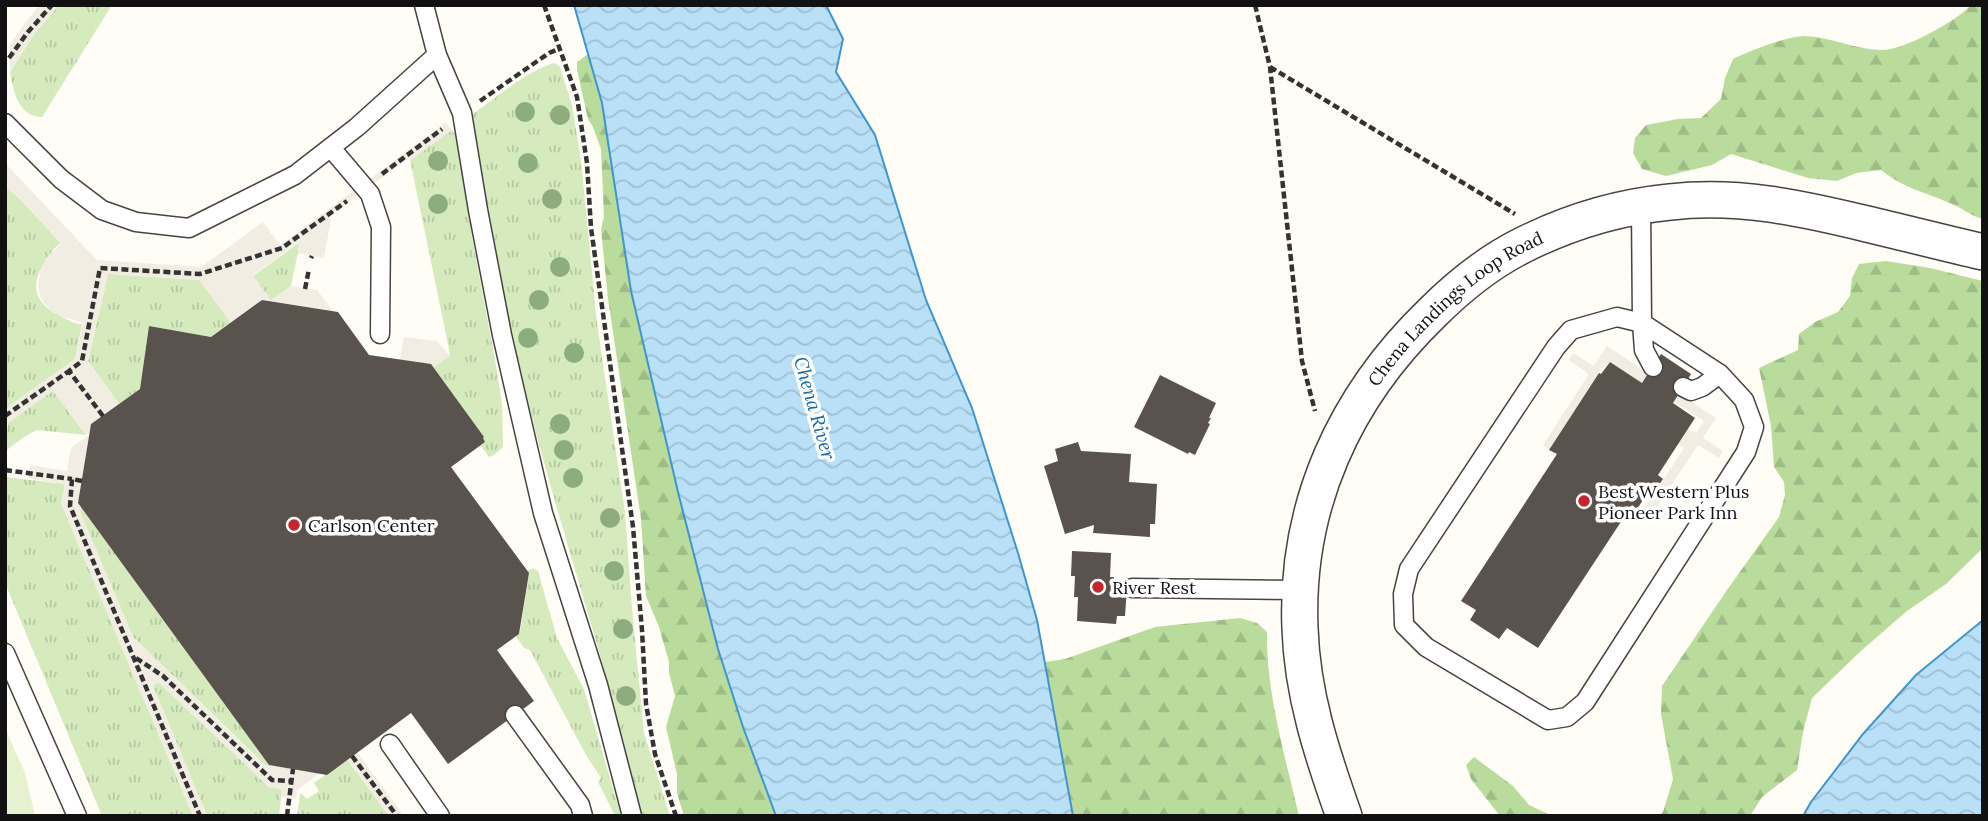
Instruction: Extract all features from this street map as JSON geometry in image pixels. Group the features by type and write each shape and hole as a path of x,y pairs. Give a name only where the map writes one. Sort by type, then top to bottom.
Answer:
{"street":[{"name":"Chena Landings Loop Road","path":"1344,816 1317,736 1302,664 1299,625 1305,547 1323,478 1340,435 1357,404 1397,348 1450,295 1522,245 1573,223 1672,201 1732,200 1774,204 1983,252"}],"lane":[{"path":"424,5 437,55 462,113 502,335 542,513 598,685 632,816"},
{"path":"5,123 61,179 102,210 136,222 188,228 295,175 357,127 437,55"},
{"path":"331,148 370,194 381,227 380,334"},
{"path":"1641,206 1644,351 1653,367"},
{"path":"1617,317 1642,323 1720,374 1744,400 1754,427 1746,452 1585,702 1567,717 1548,720 1426,647 1404,625 1403,594 1409,569 1556,348 1572,330 1617,317"},
{"path":"1683,387 1690,391 1702,387 1720,374"},
{"path":"1132,587 1301,590"},
{"path":"5,653 77,816"},
{"path":"515,715 580,805 583,816"},
{"path":"390,744 440,816"}],"path":[{"path":"9,58 52,5"},
{"path":"544,5 577,97 587,163 591,228 633,527 646,704 655,754 676,816"},
{"path":"1255,5 1270,68 1302,361 1315,411"},
{"path":"462,113 549,53 561,48"},
{"path":"1270,68 1522,218"},
{"path":"5,416 82,361 100,268 200,274 282,248"},
{"path":"305,289 309,269"},
{"path":"69,371 103,416"},
{"path":"5,470 29,471 82,481"},
{"path":"72,479 70,506 200,816"},
{"path":"135,657 163,676 272,780 290,781"},
{"path":"352,755 397,816"},
{"path":"287,816 293,769"}],"green space":[{"path":"59,5 112,5 42,117 34,116 18,102 10,72 34,34"},
{"path":"1971,5 1983,5 1983,219 1908,187 1881,170 1856,173 1837,181 1808,178 1731,154 1712,165 1666,176 1642,169 1633,153 1635,138 1646,125 1701,118 1721,99 1725,78 1733,59 1758,48 1805,36 1871,49 1889,49 1928,34 1954,19"},
{"path":"588,54 602,103 631,291 678,492 718,649 776,816 684,816 677,793 677,774 666,727 675,696 659,627 646,596 641,519 608,299 601,229 604,217 601,149 588,119 577,70 577,62"},
{"path":"555,63 560,67 572,105 581,160 597,323 625,512 644,733 670,816 640,816 604,669 523,382 470,116 534,71"},
{"path":"452,130 458,139 472,237 502,404 503,447 489,457 481,446 485,442 483,438 433,368 450,354 410,160"},
{"path":"5,188 16,195 61,243 51,252 37,279 40,299 50,310 72,322 82,324 75,359 5,409"},
{"path":"300,242 291,286 271,301 253,276"},
{"path":"1886,261 1983,281 1983,548 1946,584 1907,611 1863,649 1812,698 1797,770 1762,797 1750,816 1659,816 1663,812 1673,779 1661,714 1662,686 1779,517 1785,495 1784,482 1774,467 1771,426 1759,368 1798,350 1799,334 1815,322 1838,312 1850,296 1852,278 1859,264"},
{"path":"108,274 200,280 231,323 211,337 149,326 140,389 119,404 88,361"},
{"path":"53,390 86,435 37,430 5,451 8,423"},
{"path":"5,477 65,484 61,504 193,816 102,816 5,583"},
{"path":"81,507 269,765 267,767 133,637 80,512"},
{"path":"527,570 538,571 557,638 584,689 621,816 615,816 598,782 601,778 530,650 524,648 516,636 520,633 529,573"},
{"path":"1240,618 1257,623 1267,632 1273,701 1299,816 1073,816 1045,662 1065,659 1155,627"},
{"path":"160,683 269,787 282,789 279,816 207,816 153,686"},
{"path":"5,728 25,773 35,816 5,816"},
{"path":"1474,757 1513,786 1529,805 1552,816 1500,816 1471,779 1466,765"},
{"path":"347,759 389,816 297,816 300,794 307,799 319,791 314,783"}],"shaded area":[{"path":"40,5 59,5 34,34 10,72 9,46"},
{"path":"445,122 452,130 329,216 331,219 324,258 298,253 299,242 253,275 271,300 291,286 317,290 333,311 262,300 231,323 199,280 108,274 88,361 119,404 91,424 90,432 86,435 53,391 8,423 5,436 5,409 75,359 83,323 65,317 64,319 52,312 41,299 38,286 41,268 47,257 62,243 16,195 5,188 5,163 97,260 201,267 263,222 280,245"},
{"path":"404,337 437,341 450,356 433,368 400,360"},
{"path":"1607,346 1716,418 1703,438 1723,451 1719,458 1698,445 1650,518 1642,512 1684,448 1678,444 1688,429 1696,433 1704,421 1610,362 1599,373 1549,450 1543,445 1589,374 1569,360 1573,353 1594,366"},
{"path":"89,435 78,503 133,637 266,767 269,765 320,773 297,790 296,798 281,797 281,789 269,787 158,682 153,686 207,816 193,816 61,504 65,484 28,478 30,465 67,471 71,448"},
{"path":"357,752 404,816 389,816 347,759"}],"water":[{"name":"Chena River","path":"574,5 826,5 843,39 836,72 875,135 926,300 972,408 1018,553 1037,620 1073,816 776,816 718,649 678,492 631,291 602,103"},
{"path":"1983,620 1983,816 1803,816 1863,734 1916,675"}],"building":[{"name":"Carlson Center","path":"262,300 338,312 369,355 431,364 484,437 485,442 451,467 529,573 519,634 497,650 534,701 448,764 411,713 327,775 269,765 78,503 91,424 140,389 149,326 211,337"},
{"name":"Best Western Plus Pioneer Park Inn","path":"1661,354 1691,374 1673,403 1695,418 1658,475 1663,479 1651,496 1647,494 1637,509 1632,505 1538,648 1507,628 1499,639 1470,620 1476,610 1461,601 1557,454 1549,450 1599,373 1601,374 1610,362 1642,383"},
{"path":"1160,375 1216,403 1209,418 1210,424 1195,455 1134,427"},
{"path":"1078,442 1081,451 1131,454 1129,482 1157,484 1155,524 1150,524 1150,537 1093,533 1094,525 1065,534 1044,466 1058,461 1055,449"},
{"name":"River Rest","path":"1072,551 1111,553 1110,577 1114,577 1117,587 1127,588 1125,616 1117,616 1116,624 1077,621 1078,597 1074,597 1075,576 1071,576"}],"place":[{"name":"Best Western Plus Pioneer Park Inn","path":"1584,501"},
{"name":"Carlson Center","path":"294,525"},
{"name":"River Rest","path":"1098,587"}]}
